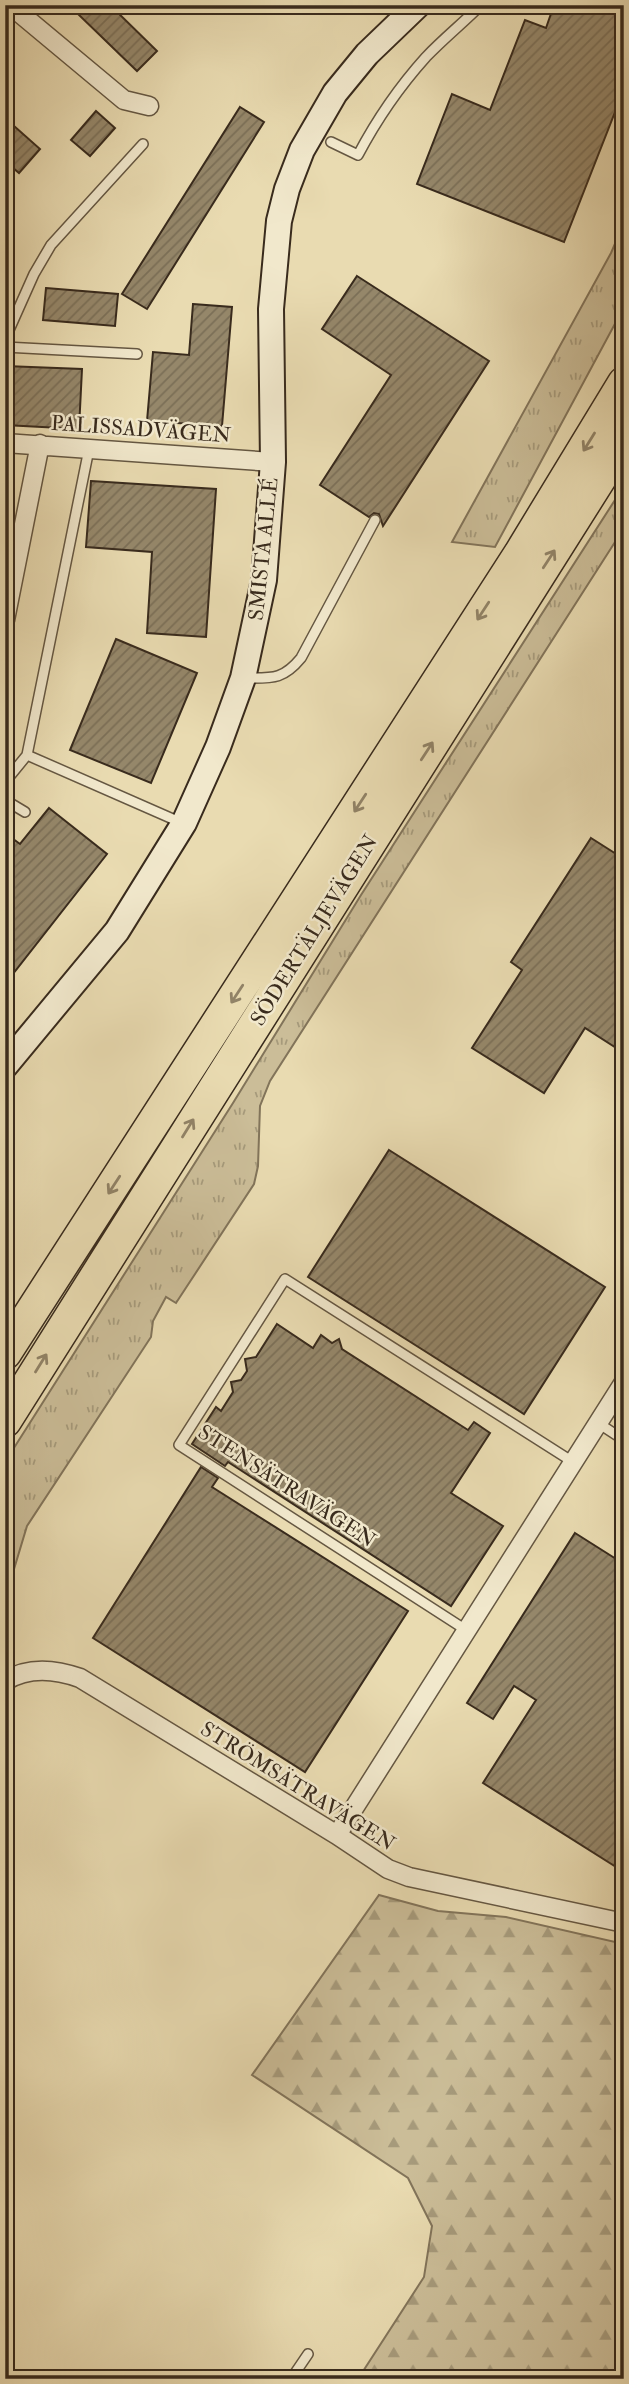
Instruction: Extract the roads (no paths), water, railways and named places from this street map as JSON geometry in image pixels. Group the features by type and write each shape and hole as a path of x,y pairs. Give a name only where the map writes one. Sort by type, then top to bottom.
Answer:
{"highway":[{"name":"SÖDERTÄLJEVÄGEN","path":"5,1353 512,565 624,383"},
{"name":"SÖDERTÄLJEVÄGEN","path":"5,1420 624,440"}],"street":[{"path":"9,5 124,100 149,106"},
{"name":"SMISTA ALLÉ","path":"5,1066 117,931 184,824 218,747 243,678 264,580 273,462 271,309 279,221 287,189 302,150 335,93 367,54 418,5"},
{"name":"PALISSADVÄGEN","path":"5,443 273,462"},
{"path":"5,620 40,444"},
{"path":"337,1835 598,1423 616,1410 624,1382"},
{"name":"STRÖMSÄTRAVÄGEN","path":"5,1681 26,1672 45,1670 61,1671 80,1678 388,1869 410,1877 624,1923"}],"lane":[{"path":"331,142 358,155 376,120 394,96 427,56 481,5"},
{"path":"5,339 34,274 51,245 144,144"},
{"path":"5,348 137,354"},
{"path":"5,782 27,755 89,449"},
{"path":"243,678 272,678 284,674 296,663 374,520"},
{"path":"27,755 184,824"},
{"path":"5,800 25,811"},
{"name":"STENSÄTRAVÄGEN","path":"466,1630 179,1445 186,1434 285,1279 573,1462"},
{"path":"598,1423 624,1440"},
{"path":"291,2379 308,2354"}]}
